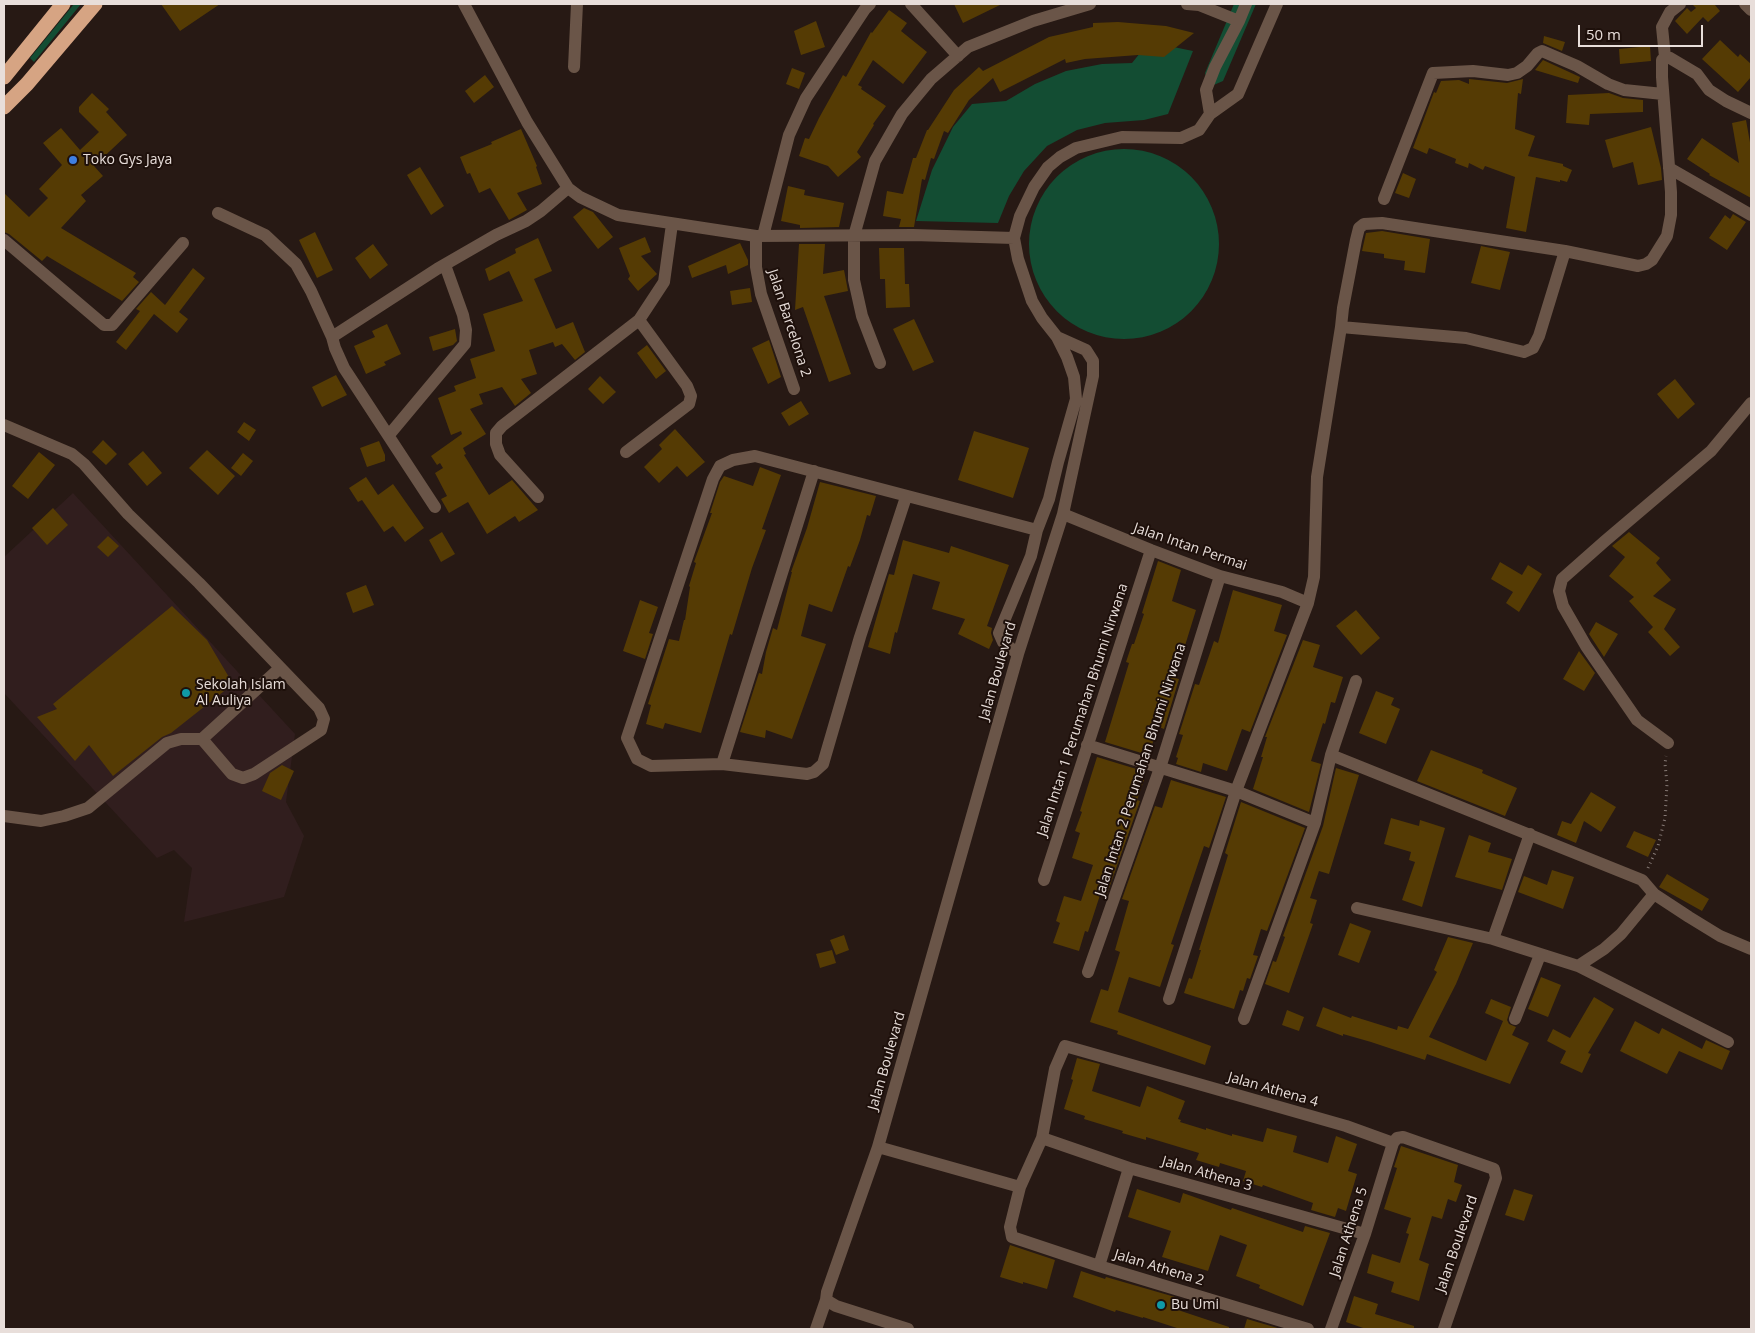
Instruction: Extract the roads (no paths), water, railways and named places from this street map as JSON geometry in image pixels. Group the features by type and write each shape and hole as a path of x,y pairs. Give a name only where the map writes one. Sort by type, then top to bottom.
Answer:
{"highway":[{"path":"27,84 6,75 63,4"},
{"path":"4,107 27,84 95,4"}],"street":[{"path":"464,4 527,122 568,188 580,197 618,216 760,236 912,235 1014,238"},
{"path":"574,67 578,4"},
{"name":"Jalan Barcelona 2","path":"794,389 761,294 756,267 760,236 789,135 806,98 870,4"},
{"path":"911,4 958,56"},
{"path":"880,363 862,316 854,280 854,236 875,161 902,114 931,79 968,48 1033,21 1090,4"},
{"path":"1195,4 1238,21"},
{"path":"1210,114 1206,90 1215,67 1246,4"},
{"name":"Jalan Boulevard","path":"816,1329 827,1292 878,1147 1018,654 1063,514 1093,376 1093,361 1086,350 1057,337 1032,301 1018,260 1014,238 1020,216 1034,187 1048,167 1060,156 1076,148 1122,137 1182,138 1199,130 1210,114 1238,94 1277,4"},
{"path":"1169,999 1236,791 1308,603 1314,577 1317,476 1342,327 1343,308 1359,228 1364,224 1382,223 1564,251 1638,266 1652,260 1667,236 1671,214 1662,77 1662,60 1665,57 1662,28 1670,12 1680,4"},
{"path":"1746,4 1751,10"},
{"path":"1384,199 1433,73 1473,71 1508,75 1517,73 1527,66 1538,53 1542,52 1577,66 1608,84 1624,90 1663,94"},
{"path":"1665,57 1697,74 1709,90 1751,113"},
{"path":"1668,168 1751,216"},
{"path":"332,337 445,265 526,221 568,188"},
{"path":"218,213 265,236 296,264 311,291 344,368 435,507"},
{"path":"538,497 500,455 496,444 496,434 502,426 639,320 664,282 672,224"},
{"path":"4,240 104,325 112,325 183,243"},
{"path":"1342,327 1466,338 1524,352 1533,348 1539,336 1564,251"},
{"path":"389,435 465,344 466,330 463,315 445,265"},
{"path":"626,452 689,404 690,396 687,386 639,320"},
{"path":"1018,654 1003,642 999,633 1030,556 1037,530 1049,500 1076,399 1074,377 1057,337"},
{"path":"1668,743 1637,720 1586,646 1563,606 1559,591 1562,580 1605,540 1711,451 1751,404"},
{"path":"4,425 72,454 84,464 128,514 199,583 319,708 324,720 321,730 254,774 243,778 232,774 202,739"},
{"path":"906,497 860,637 823,764 814,772 807,774 722,764 651,766 636,759 627,738 712,479 720,466 733,460 755,456 1037,530"},
{"path":"722,764 814,471"},
{"name":"Jalan Intan Permai","path":"1063,514 1220,576 1282,592 1308,603"},
{"name":"Jalan Intan 1 Perumahan Bhumi Nirwana","path":"1044,880 1151,550"},
{"name":"Jalan Intan 2 Perumahan Bhumi Nirwana","path":"1088,972 1160,768 1220,576"},
{"path":"4,816 41,821 88,808 167,743 181,739 202,739 280,668"},
{"path":"1244,1019 1315,823 1331,754 1356,681"},
{"path":"1087,745 1236,791 1315,823"},
{"path":"1331,754 1642,880 1654,894 1720,936 1751,949"},
{"path":"1493,938 1530,834"},
{"path":"1578,966 1604,949 1621,934 1654,894"},
{"path":"1357,908 1493,938 1578,966 1728,1042"},
{"path":"1515,1019 1540,955"},
{"name":"Jalan Athena 4","path":"1042,1138 1055,1069 1065,1046 1346,1126 1393,1143 1397,1138 1403,1136 1494,1169"},
{"path":"878,1147 1020,1187 1042,1138"},
{"name":"Jalan Athena 3","path":"1042,1138 1129,1168 1365,1234"},
{"name":"Jalan Athena 5","path":"1331,1329 1365,1234 1393,1143"},
{"path":"1099,1266 1129,1168"},
{"name":"Jalan Boulevard","path":"1444,1329 1496,1178 1494,1169"},
{"name":"Jalan Athena 2","path":"1020,1187 1010,1227 1012,1237 1099,1266 1308,1329"},
{"path":"826,1300 836,1306 908,1329"}],"place":[{"name":"Toko Gys Jaya","path":"73,160"},
{"name":"Sekolah Islam Al Auliya","path":"186,693"},
{"name":"Bu Umi","path":"1161,1305"}]}
